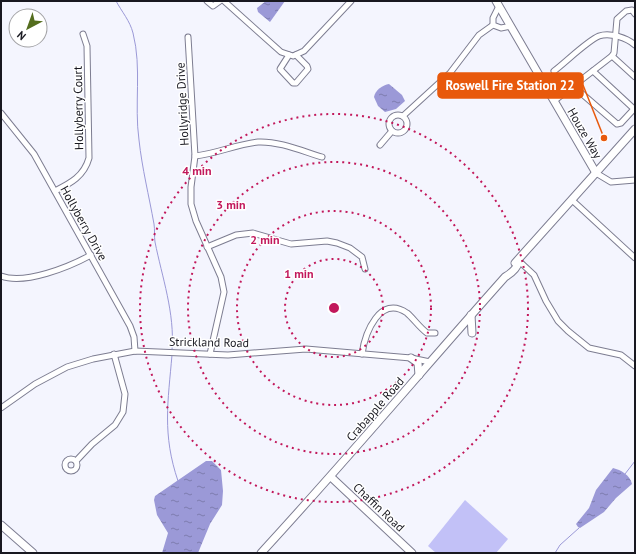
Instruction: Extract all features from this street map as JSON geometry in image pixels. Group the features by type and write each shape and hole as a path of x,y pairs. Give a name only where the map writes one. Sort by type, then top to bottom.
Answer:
{"street":[{"path":"207,1 213,6 220,1"},
{"path":"224,1 281,52 289,55 296,55 304,51 351,1"},
{"path":"493,25 493,18 498,4"},
{"name":"Houze Way","path":"498,4 596,173"},
{"path":"554,101 612,56 614,53 617,19 624,12 629,10 635,14"},
{"path":"493,25 501,28 511,26"},
{"path":"403,116 450,73 479,35 493,25"},
{"name":"Hollyberry Court","path":"55,192 78,178 85,168 89,158 87,46 83,34"},
{"path":"554,71 601,35 615,36 630,40 635,45"},
{"name":"Hollyridge Drive","path":"188,37 195,156 191,187 191,204 196,221 221,277 224,292 210,354"},
{"path":"289,55 280,69 293,83 296,83 308,69 296,55"},
{"path":"612,56 635,77"},
{"path":"573,86 617,124 621,123 635,108 593,71"},
{"name":"Hollyberry Drive","path":"1,113 27,144 91,255 130,326 135,350"},
{"path":"397,114 403,116 407,121 406,130 397,133 392,131 389,125 392,117 397,114"},
{"name":"Crabapple Road","path":"261,553 331,478 470,315 505,277 518,267 519,260 635,129"},
{"path":"380,145 392,131"},
{"path":"195,156 214,154 262,142 275,144 322,157"},
{"path":"596,173 603,179 611,182 635,180"},
{"path":"572,200 635,258"},
{"path":"208,247 236,235 245,233 263,235 291,244 327,241 350,248 362,257 365,269"},
{"path":"1,276 21,278 63,268 91,255"},
{"path":"519,260 534,275 550,308 558,321 568,331 589,348 621,355 635,366"},
{"path":"362,354 365,338 376,316 384,309 399,309 407,313 427,333 435,333"},
{"path":"470,315 472,333"},
{"name":"Strickland Road","path":"1,408 54,373 81,362 135,350 241,355 306,349 411,358 430,362"},
{"path":"76,461 92,444 115,426 123,412 125,394 114,354"},
{"path":"411,358 418,363 419,375"},
{"path":"338,469 337,476 339,485"},
{"name":"Chaffin Road","path":"331,478 412,553"},
{"path":"1,525 33,553"}],"shaded area":[{"path":"465,500 508,539 496,553 436,553 428,546"}],"water":[{"path":"266,1 285,1 270,22 258,12 257,8"},
{"path":"389,84 402,95 405,101 396,109 385,112 378,106 374,97 380,88"},
{"path":"206,461 212,461 221,470 223,491 222,505 210,524 198,553 162,553 168,533 157,515 154,500 155,496"},
{"path":"613,468 625,473 632,484 616,498 604,512 580,528 578,527 576,524 589,508 596,490"}],"waterway":[{"path":"116,1 130,24 136,46 139,140 154,224 155,242 170,309 172,322 172,350"},
{"path":"172,355 168,403 168,433 173,464 178,481"},
{"path":"625,474 635,461"},
{"path":"555,553 560,545 579,528"}],"place":[{"name":"Roswell Fire Station 22","path":"604,138"}]}
